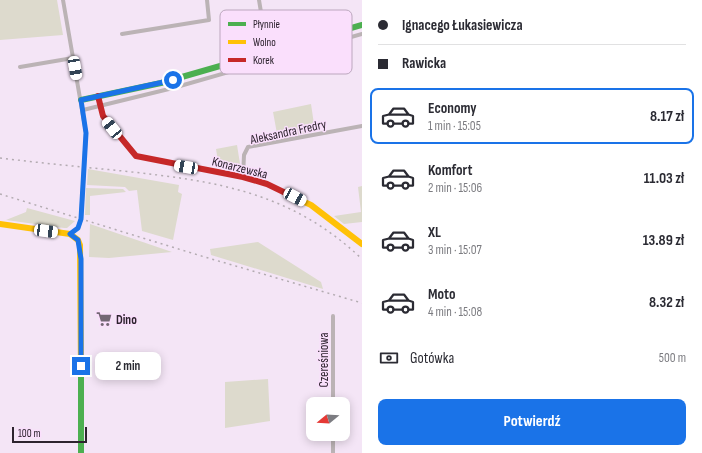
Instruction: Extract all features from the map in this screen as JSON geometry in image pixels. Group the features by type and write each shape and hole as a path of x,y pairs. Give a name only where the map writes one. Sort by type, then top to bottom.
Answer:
{"street":[{"path":"63,0 83,110 86,145 81,219 78,228 70,234"},
{"path":"122,34 209,20 207,0"},
{"path":"260,0 261,10"},
{"path":"352,28 362,25"},
{"path":"352,37 362,34"},
{"path":"20,67 74,58"},
{"path":"81,100 165,82 220,66"},
{"path":"83,110 167,90 224,74"},
{"path":"165,82 167,90"},
{"name":"Konarzewska","path":"98,96 103,117 136,156 243,177 267,184 311,205 344,228 362,244"},
{"name":"Aleksandra Fredry","path":"243,177 244,155 248,147 362,126"},
{"path":"0,224 70,234 78,240 81,259 80,453"},
{"name":"Czereśniowa","path":"333,316 333,397"},
{"path":"333,441 333,453"}],"shaded area":[{"path":"0,0 57,0 63,35 0,40"},
{"path":"311,104 315,131 278,139 273,112"},
{"path":"237,145 241,170 238,173 219,167 216,149"},
{"path":"88,169 179,185 178,192 182,194 173,240 142,231 137,190 129,191 125,187 87,185"},
{"path":"362,186 362,222 344,224 334,216 361,212 358,187"},
{"path":"86,188 123,189 126,192 90,196 90,215 85,215"},
{"path":"27,208 75,221 67,228 64,228 6,220 26,212"},
{"path":"90,224 172,252 109,258 89,257"},
{"path":"258,242 321,282 323,289 211,255 210,249"},
{"path":"268,379 270,421 225,428 225,382"}],"railway":[{"path":"0,158 157,175 221,186 251,194 280,204 308,218 335,236 362,259"},
{"path":"0,194 198,255 362,303"}],"traffic: fast":[{"path":"352,28 362,25"},
{"path":"81,100 161,83 220,66"},
{"path":"81,373 81,453"}],"traffic: slow":[{"path":"298,199 311,205 362,244"},
{"path":"0,224 70,234 78,240 80,245 81,373"}],"traffic: jam":[{"path":"98,96 103,116 136,156 243,177 267,184 298,199"}],"place":[{"name":"Dino","path":"104,319"}],"route":[{"path":"81,366 80,245 78,240 70,234 75,232 78,228 81,219 86,133 81,100 173,80"}]}
